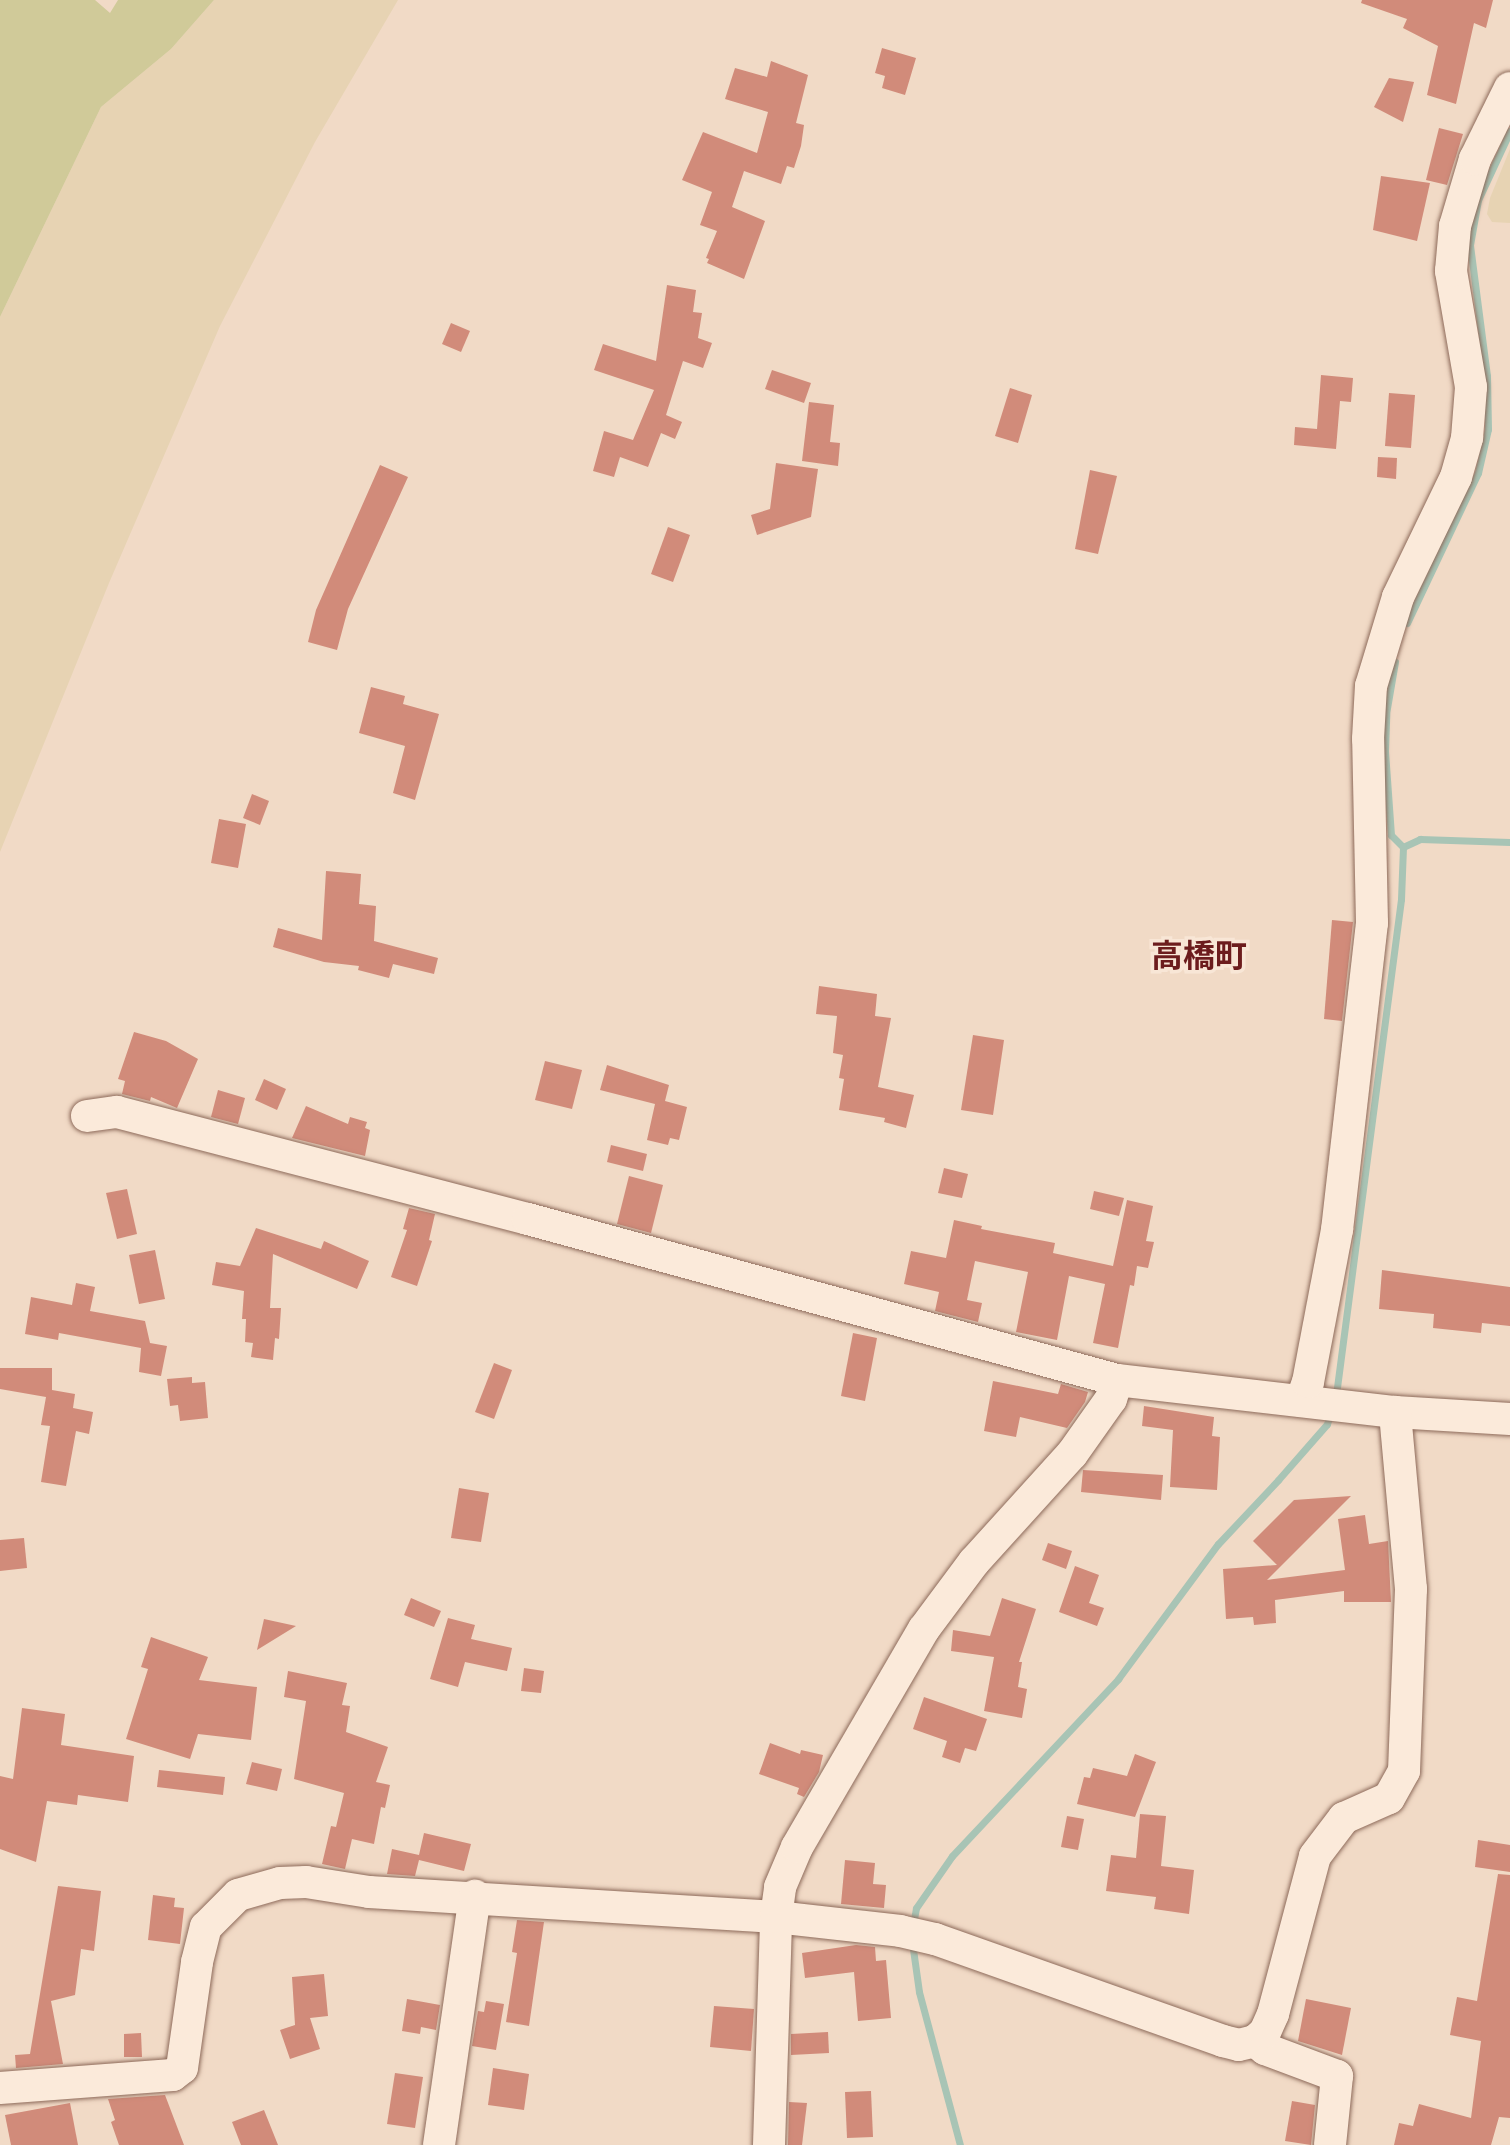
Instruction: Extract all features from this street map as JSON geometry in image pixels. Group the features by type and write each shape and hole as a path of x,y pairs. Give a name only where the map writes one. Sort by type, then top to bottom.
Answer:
{"street":[{"path":"1310,1402 1308,1382 1337,1230 1372,923 1368,739 1371,686 1398,597 1456,477 1467,438 1471,387 1451,271 1455,226 1475,159 1510,88"},
{"path":"87,1116 117,1112 528,1219 1117,1380 1395,1412 1510,1419"},
{"path":"769,2145 776,1917 780,1887 797,1847 843,1772 896,1672 974,1562 1072,1454 1111,1399 1117,1380"},
{"path":"0,2088 173,2075 182,2068 197,1962 206,1927 238,1895 280,1883 306,1882 369,1892 475,1896 776,1917 900,1931 935,1939 1223,2041 1239,2045 1255,2041 1265,2032 1273,2014 1315,1856 1344,1818 1389,1798 1404,1771 1411,1589 1395,1412"},
{"path":"439,2145 475,1896"},
{"path":"1255,2041 1265,2049 1337,2076 1330,2145"}],"shaded area":[{"path":"0,0 95,0 110,13 118,0 214,0 171,49 101,107 0,317"},
{"path":"214,0 398,0 315,142 220,326 109,583 0,852 0,317 101,107 171,49"},
{"path":"1510,149 1510,223 1492,222 1487,214 1490,198"}],"building":[{"path":"1362,0 1493,0 1486,28 1474,23 1456,104 1427,95 1438,46 1403,28 1407,19 1361,3"},
{"path":"882,48 916,58 905,95 882,88 885,76 875,73"},
{"path":"771,61 808,75 796,123 804,125 794,168 787,166 781,184 744,171 732,207 765,221 744,279 707,263 709,259 706,258 717,231 700,225 712,192 682,180 703,132 757,153 768,112 725,99 735,68 767,77"},
{"path":"1389,78 1414,82 1403,122 1374,107"},
{"path":"1439,128 1463,134 1447,185 1426,180"},
{"path":"1381,176 1430,183 1417,241 1373,230"},
{"path":"667,285 696,290 693,312 702,313 698,338 712,343 703,368 683,361 666,415 682,422 675,439 661,433 648,467 620,457 614,477 593,471 604,431 633,440 654,390 594,370 603,344 656,361"},
{"path":"451,323 470,331 461,352 442,344"},
{"path":"772,370 811,383 804,403 765,389"},
{"path":"1321,375 1353,378 1351,402 1340,401 1336,449 1294,445 1295,427 1317,429"},
{"path":"1010,388 1032,395 1018,443 995,436"},
{"path":"1389,393 1415,395 1411,448 1385,446"},
{"path":"809,402 834,405 830,442 840,443 838,466 802,461"},
{"path":"1378,457 1397,458 1396,479 1377,477"},
{"path":"776,463 818,469 811,517 757,535 751,515 770,509"},
{"path":"380,465 408,477 348,609 337,650 308,642 316,610"},
{"path":"1090,470 1117,476 1098,554 1075,549"},
{"path":"668,527 690,535 673,582 651,574"},
{"path":"371,687 405,696 403,704 439,714 415,800 393,793 405,746 359,733"},
{"path":"252,794 269,801 260,825 243,818"},
{"path":"219,819 246,824 238,868 211,863"},
{"path":"326,871 361,874 359,904 376,906 374,941 438,958 434,974 393,964 389,978 358,970 359,966 324,962 273,947 278,928 322,940"},
{"path":"1332,920 1353,922 1342,1021 1324,1019"},
{"path":"819,986 877,994 875,1016 891,1018 878,1087 914,1095 906,1128 884,1122 885,1118 839,1110 844,1079 839,1078 843,1055 833,1053 837,1016 816,1014"},
{"path":"134,1032 166,1041 198,1059 177,1108 151,1097 150,1101 122,1094 125,1081 118,1079"},
{"path":"973,1035 1004,1040 993,1115 961,1110"},
{"path":"545,1061 582,1070 572,1109 535,1100"},
{"path":"607,1065 669,1085 665,1101 687,1107 679,1140 670,1138 668,1145 647,1140 655,1104 600,1090"},
{"path":"264,1079 286,1089 277,1110 255,1100"},
{"path":"218,1090 245,1098 238,1124 211,1117"},
{"path":"306,1106 348,1124 350,1117 367,1122 365,1128 370,1130 365,1156 292,1138"},
{"path":"611,1145 647,1154 643,1171 607,1162"},
{"path":"944,1168 968,1174 962,1198 938,1193"},
{"path":"629,1176 663,1185 651,1233 617,1224"},
{"path":"127,1189 137,1234 117,1239 106,1193"},
{"path":"1094,1191 1124,1198 1119,1216 1090,1209"},
{"path":"1127,1200 1153,1206 1146,1241 1154,1242 1148,1268 1137,1266 1134,1286 1130,1285 1118,1348 1093,1343 1105,1284 1069,1276 1057,1340 1016,1332 1028,1272 975,1261 967,1300 982,1303 978,1322 935,1311 939,1292 904,1284 911,1251 946,1258 954,1220 982,1226 981,1229 1055,1243 1053,1253 1113,1266"},
{"path":"409,1208 435,1214 429,1240 432,1241 417,1286 391,1277 407,1230 403,1229"},
{"path":"256,1228 321,1249 324,1241 369,1261 357,1289 273,1254 270,1308 281,1308 279,1339 275,1338 273,1360 251,1357 253,1343 245,1342 246,1319 242,1319 244,1291 212,1285 216,1262 240,1266"},
{"path":"155,1250 165,1299 139,1304 129,1255"},
{"path":"1382,1270 1510,1287 1510,1326 1482,1323 1481,1333 1433,1328 1434,1314 1379,1309"},
{"path":"76,1283 95,1287 90,1311 145,1321 150,1343 167,1346 161,1376 139,1372 141,1348 59,1333 58,1340 25,1334 31,1297 72,1305"},
{"path":"853,1333 877,1338 865,1401 841,1396"},
{"path":"494,1363 512,1370 494,1419 475,1412"},
{"path":"0,1368 52,1368 52,1390 75,1394 73,1408 93,1412 89,1434 76,1431 66,1486 41,1482 50,1426 41,1425 46,1397 0,1389"},
{"path":"192,1377 192,1383 205,1382 208,1418 180,1421 178,1405 170,1406 167,1379"},
{"path":"993,1381 1058,1394 1061,1384 1088,1392 1085,1402 1067,1428 1020,1417 1016,1437 984,1431"},
{"path":"1144,1406 1214,1417 1212,1436 1220,1437 1217,1490 1170,1487 1173,1430 1142,1426"},
{"path":"1083,1470 1163,1475 1161,1500 1081,1492"},
{"path":"459,1488 489,1493 481,1542 451,1538"},
{"path":"1351,1496 1267,1580 1345,1570 1338,1519 1365,1515 1369,1544 1388,1541 1391,1602 1344,1602 1344,1591 1275,1600 1276,1623 1254,1625 1253,1617 1226,1619 1223,1569 1277,1565 1253,1541 1294,1500"},
{"path":"24,1538 27,1568 0,1571 0,1540"},
{"path":"1048,1543 1072,1551 1066,1569 1042,1560"},
{"path":"1075,1566 1099,1575 1089,1603 1104,1608 1097,1626 1059,1612"},
{"path":"411,1598 441,1611 434,1627 404,1615"},
{"path":"1002,1598 1036,1609 1019,1662 1022,1662 1018,1687 1027,1689 1022,1718 984,1711 994,1657 951,1651 953,1630 990,1636"},
{"path":"448,1618 475,1625 471,1639 512,1648 507,1671 465,1662 458,1687 430,1679"},
{"path":"264,1619 296,1626 257,1650"},
{"path":"151,1637 208,1657 199,1680 257,1687 251,1740 198,1734 190,1759 126,1739 148,1669 141,1667"},
{"path":"524,1668 544,1671 541,1693 521,1691"},
{"path":"288,1671 347,1683 342,1705 350,1706 346,1732 388,1747 376,1782 390,1785 385,1808 381,1807 374,1844 352,1839 345,1869 322,1864 331,1826 336,1827 344,1793 294,1779 306,1701 284,1697"},
{"path":"924,1697 987,1719 976,1751 965,1748 960,1763 942,1757 947,1741 913,1729"},
{"path":"22,1708 65,1714 61,1745 134,1756 128,1802 78,1795 77,1805 47,1801 36,1862 0,1849 0,1776 13,1779"},
{"path":"770,1743 800,1754 801,1750 823,1755 819,1772 804,1797 797,1794 799,1788 759,1774"},
{"path":"1135,1754 1156,1762 1135,1817 1077,1804 1084,1777 1090,1778 1093,1768 1127,1776"},
{"path":"252,1762 282,1769 277,1791 246,1784"},
{"path":"159,1770 225,1777 223,1795 157,1787"},
{"path":"1140,1814 1166,1816 1161,1866 1194,1870 1189,1914 1154,1909 1156,1897 1106,1891 1111,1855 1136,1858"},
{"path":"1067,1816 1084,1819 1078,1850 1061,1847"},
{"path":"424,1833 471,1844 464,1871 419,1860 415,1876 387,1874 392,1849 419,1855"},
{"path":"1478,1840 1510,1845 1510,1872 1475,1867"},
{"path":"845,1860 875,1863 873,1884 886,1885 884,1908 841,1904"},
{"path":"1498,1874 1510,1875 1510,2118 1499,2117 1491,2145 1394,2145 1399,2123 1413,2126 1419,2104 1471,2118 1481,2041 1450,2035 1457,1997 1477,2001"},
{"path":"58,1886 101,1891 94,1951 81,1949 75,1995 51,2001 63,2064 16,2068 15,2055 30,2054"},
{"path":"153,1895 175,1898 174,1907 184,1908 180,1944 148,1940"},
{"path":"517,1920 544,1922 529,2026 506,2022 517,1953 512,1952"},
{"path":"856,1945 875,1947 876,1961 886,1960 891,2018 858,2021 854,1972 805,1978 802,1953"},
{"path":"324,1974 328,2016 310,2018 320,2049 290,2059 280,2030 295,2025 292,1977"},
{"path":"407,1999 440,2005 436,2030 421,2027 420,2034 402,2031"},
{"path":"1306,1999 1351,2008 1342,2055 1298,2041"},
{"path":"486,2001 504,2004 496,2050 472,2046 478,2011 484,2012"},
{"path":"714,2006 754,2009 751,2051 710,2047"},
{"path":"828,2032 829,2053 791,2055 791,2034"},
{"path":"141,2033 142,2057 124,2057 124,2034"},
{"path":"493,2068 529,2074 524,2110 488,2105"},
{"path":"395,2073 423,2077 415,2128 387,2124"},
{"path":"871,2091 873,2137 847,2138 845,2092"},
{"path":"165,2095 184,2145 119,2145 111,2122 115,2120 108,2099"},
{"path":"1292,2101 1315,2105 1311,2145 1285,2141"},
{"path":"789,2102 807,2103 802,2145 788,2145"},
{"path":"70,2103 78,2145 11,2145 5,2115"},
{"path":"264,2110 278,2145 241,2145 232,2122"}],"waterway":[{"path":"1407,623 1478,473 1488,429 1487,376 1470,245 1478,200 1510,131"},
{"path":"1336,1395 1401,899 1403,847 1391,835 1385,751 1386,714 1395,662"},
{"path":"1403,847 1420,839 1510,842"},
{"path":"913,1925 916,1908 952,1856 1118,1679 1218,1544 1327,1424 1330,1414"},
{"path":"912,1942 919,1992 960,2145"}],"district":[{"name":"高橋町","path":"1199,958"}]}
